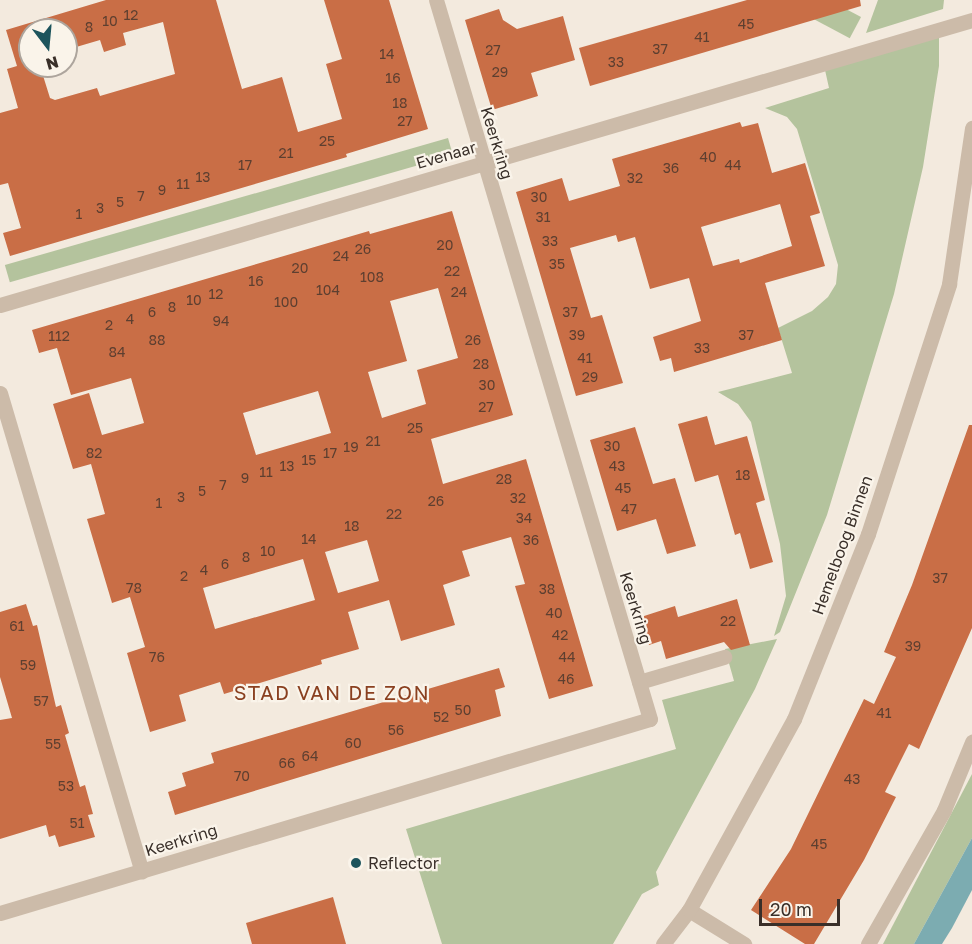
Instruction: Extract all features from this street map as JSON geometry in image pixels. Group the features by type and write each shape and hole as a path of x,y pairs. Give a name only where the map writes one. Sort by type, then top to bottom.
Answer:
{"street":[{"name":"Keerkring","path":"0,913 650,719 436,0"},
{"name":"Evenaar","path":"0,305 972,20"},
{"name":"Hemelboog Binnen","path":"663,944 689,910 794,719 868,534 949,284 972,128"},
{"name":"Keerkring","path":"0,393 142,871"},
{"path":"639,682 724,657"},
{"path":"868,944 944,810 972,742"},
{"path":"689,910 744,944"}],"green space":[{"path":"778,0 829,0 861,17 850,38"},
{"path":"878,0 944,0 943,9 866,33"},
{"path":"939,36 939,66 923,167 894,294 827,515 780,632 774,636 786,596 780,544 751,422 738,404 718,392 792,373 778,328 812,311 828,297 836,284 838,265 797,129 787,117 765,108 829,88 825,70"},
{"path":"448,138 453,155 10,282 5,265"},
{"path":"777,639 755,689 656,872 659,885 642,894 613,944 442,944 406,829 676,749 662,700 734,681 725,649"},
{"path":"972,774 972,838 914,944 883,944"}],"water":[{"path":"972,838 972,890 952,928 942,944 914,944"}],"building":[{"path":"106,0 216,0 242,89 282,77 298,132 342,119 326,64 342,59 324,0 389,0 428,129 346,154 347,157 10,256 3,233 21,228 8,183 0,185 0,113 18,108 7,69 17,66 6,30 18,26 18,78 44,78 50,98 55,100 97,88 100,96 175,74 163,22 123,33 126,45 104,52 100,40 78,46 78,18 46,18"},
{"path":"747,0 860,0 861,6 590,86 579,48"},
{"path":"499,9 503,20 517,29 563,16 575,60 531,73 538,96 492,110 465,20"},
{"path":"740,122 742,127 758,123 772,173 805,163 820,213 810,216 825,266 765,283 782,340 674,372 671,358 660,361 653,337 701,321 689,278 650,289 635,237 618,242 616,235 570,248 591,318 602,315 623,383 576,396 516,192 562,178 569,201 620,186 612,159","holes":["780,204 792,246 740,263 739,259 713,266 701,227"]},
{"path":"452,211 513,415 431,439 443,484 526,459 593,686 549,699 515,586 525,584 511,537 462,551 470,576 443,585 455,625 401,641 389,600 348,612 359,649 321,660 322,664 224,694 220,682 179,695 186,721 150,732 127,653 145,647 130,597 112,603 87,519 105,514 91,464 73,469 53,404 89,393 102,435 144,423 131,378 71,395 57,348 39,353 32,330 369,231 370,234","holes":["438,288 458,358 417,370 426,404 382,418 368,372 407,361 390,301","318,391 331,433 256,455 243,413","367,540 379,581 338,593 325,552","303,559 315,600 215,629 203,588"]},
{"path":"707,416 715,445 747,436 765,500 756,503 773,562 750,569 740,533 735,535 718,475 695,482 678,424"},
{"path":"969,425 972,425 972,628 919,749 909,744 885,792 896,797 864,860 814,944 805,944 751,910 791,849 864,699 874,704 896,657 884,652 912,585"},
{"path":"635,427 653,484 675,478 696,546 667,554 656,519 617,531 590,440"},
{"path":"737,599 750,645 731,650 724,642 666,659 661,641 649,645 641,617 675,606 678,617"},
{"path":"26,604 33,626 37,625 56,707 61,705 69,733 65,735 80,787 85,785 93,814 88,815 95,837 59,847 55,835 49,837 46,825 0,839 0,720 12,718 0,677 0,612"},
{"path":"499,668 505,687 495,690 501,716 175,815 168,792 186,786 182,773 214,763 211,753"},
{"path":"333,897 346,944 252,944 246,923"}],"place":[{"name":"Reflector","path":"356,863"}],"district":[{"name":"STAD VAN DE ZON","path":"332,692"}]}
